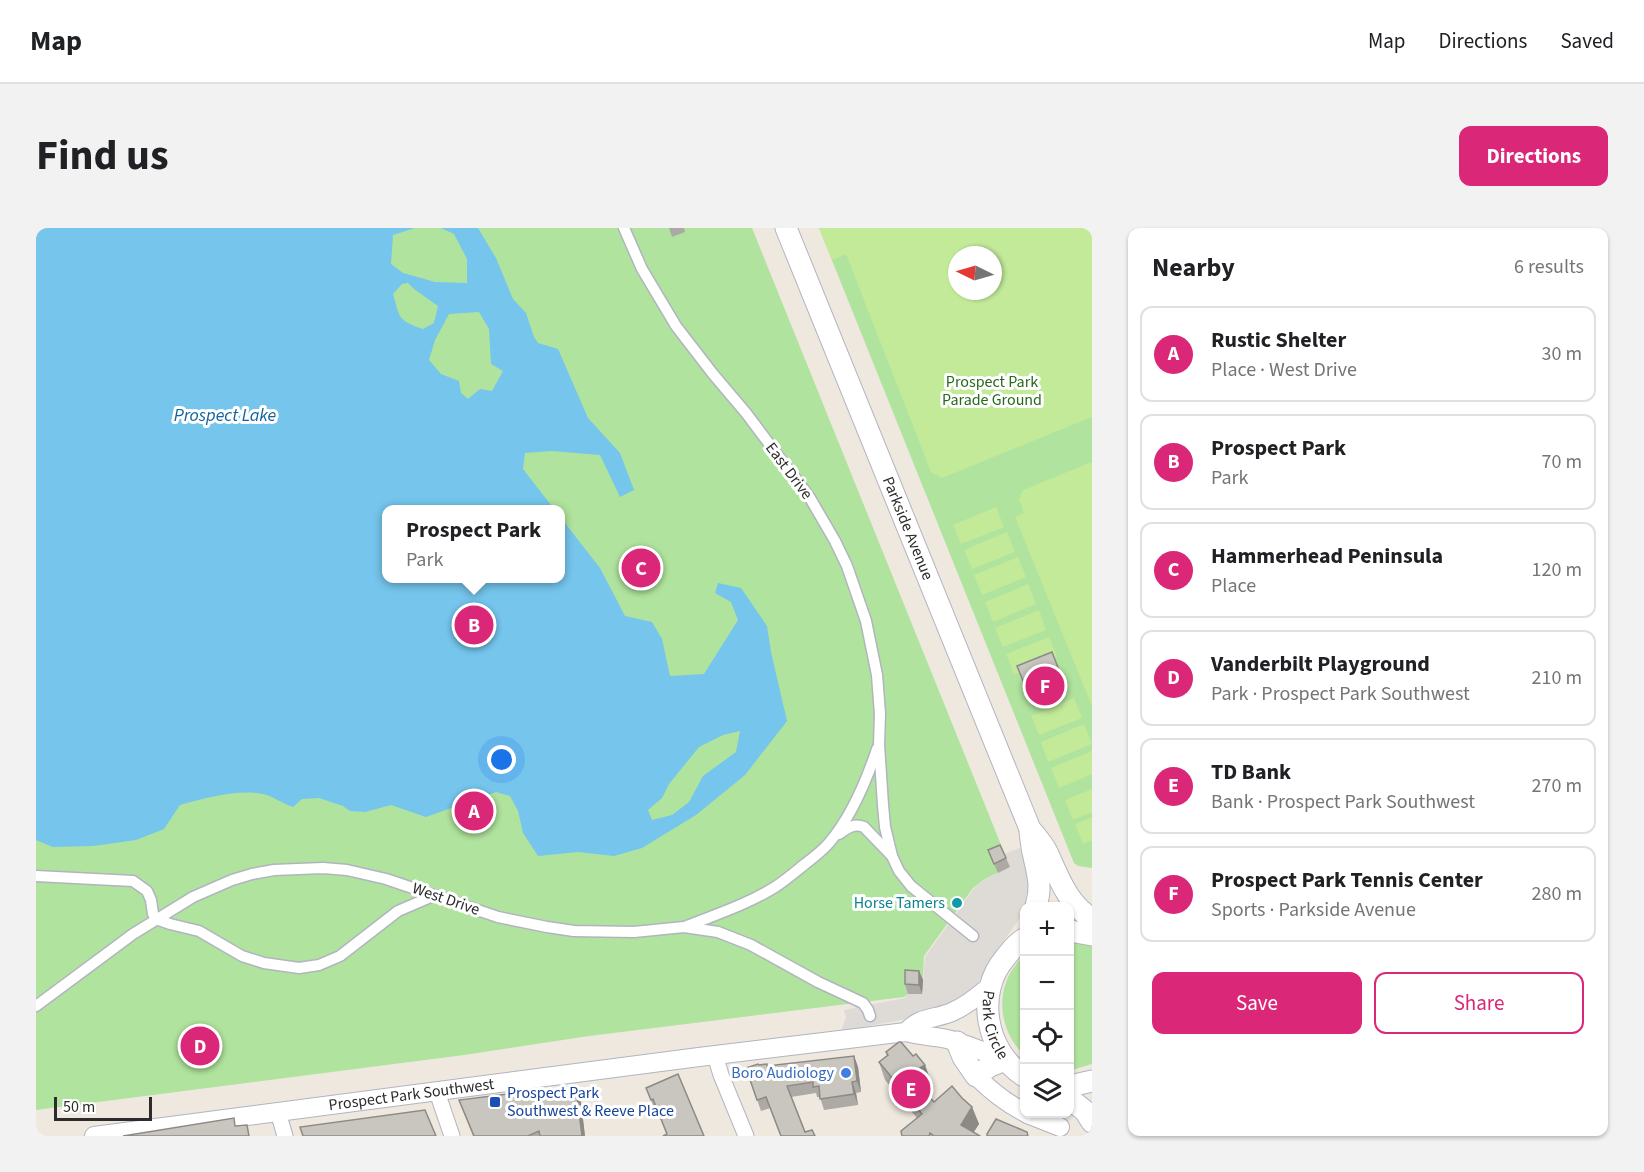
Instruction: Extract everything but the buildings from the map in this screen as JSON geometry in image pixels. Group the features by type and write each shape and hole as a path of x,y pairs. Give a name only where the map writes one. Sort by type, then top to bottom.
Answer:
{"main road":[{"name":"Parkside Avenue","path":"786,228 1030,829 1046,850 1069,898 1092,920"},
{"name":"Parkside Avenue","path":"1030,829 1033,856 1039,873 1040,890 1037,902"},
{"path":"1074,932 1092,934"},
{"name":"Park Circle","path":"1020,939 1001,962 990,986 988,998 989,1022 995,1040 1005,1060 1020,1073"},
{"path":"957,1042 963,1057 976,1076 990,1066 1005,1060"},
{"path":"1074,1085 1092,1081"},
{"path":"1074,1102 1085,1111 1092,1122"}],"street":[{"name":"East Drive","path":"624,228 642,268 676,326 810,498 835,541 847,566 866,621 877,675 882,805 892,856 899,871 911,886 973,936"},
{"name":"East Drive","path":"828,844 842,825 866,780 879,745"},
{"name":"East Drive","path":"684,927 734,908 775,887 850,826 864,827 892,856"},
{"name":"West Drive","path":"36,1006 133,934 193,897 242,877 297,868 346,870 386,879 498,917 547,927 574,931 633,932 684,927 718,932 751,945 862,1004 870,1016"},
{"path":"36,876 133,881 147,891 156,919 199,931 242,956 264,963 310,968 340,956 398,911 433,896"},
{"name":"Prospect Park Southwest","path":"906,1032 914,1023 958,1010 990,986"},
{"name":"Prospect Park Southwest","path":"94,1136 906,1032 957,1042 1005,1060"},
{"path":"715,1055 746,1136"},
{"path":"976,1076 991,1091 1020,1110"},
{"path":"437,1092 452,1136"},
{"path":"278,1112 285,1136"},
{"path":"1038,1118 1060,1126"}],"green space":[{"path":"36,228 752,228 1010,867 985,879 973,888 924,956 922,994 589,1036 464,1055 36,1110"},
{"name":"Prospect Park Parade Ground","path":"819,228 1092,228 1092,868 1078,866 1074,863"},
{"path":"819,228 1092,228 1092,417 942,478 931,472 846,254 832,260"},
{"path":"1092,462 1092,706 1015,517 1024,513 1019,499 1023,490"},
{"path":"996,507 1004,527 961,544 953,525"},
{"path":"1007,532 1015,552 972,569 964,550"},
{"path":"1018,557 1026,577 982,595 974,575"},
{"path":"1028,584 1036,604 993,622 985,602"},
{"path":"1039,610 1046,630 1003,647 995,628"},
{"path":"1049,637 1057,656 1014,674 1006,654"},
{"path":"1074,698 1082,718 1039,735 1031,716"},
{"path":"1084,724 1092,744 1048,762 1041,742"},
{"path":"1092,751 1092,774 1059,788 1051,768"},
{"path":"1092,789 1092,812 1073,820 1065,800"},
{"path":"1092,817 1092,840 1083,844 1075,824"},
{"path":"1074,942 1092,946 1092,1064 1074,1069"},
{"path":"1020,960 1020,1050 1008,1032 1002,1005 1007,979"}],"shaded area":[{"path":"1020,848 1033,877 1029,902 1020,902 1020,918 989,962 974,991 969,996 912,1018 841,1031 846,1017 844,1010 905,998 908,994 922,994 925,957 974,888 1009,867 1004,854"}],"water":[{"name":"Prospect Lake","path":"36,228 415,228 393,235 391,264 403,273 435,282 467,283 467,259 454,234 441,228 478,228 496,258 513,299 526,313 534,337 538,343 558,349 588,418 620,453 634,490 620,497 600,455 551,451 525,453 523,469 551,505 382,505 382,583 565,583 565,523 600,568 625,616 652,622 662,639 670,676 704,674 738,620 731,602 715,593 718,583 741,588 767,626 787,721 745,775 696,815 642,848 614,856 578,852 538,856 523,833 518,811 510,796 496,792 426,817 391,805 365,812 350,811 343,806 319,798 302,799 293,807 263,794 232,793 180,805 164,829 136,840 93,846 53,847 36,840","holes":["408,283 438,306 434,323 423,329 408,323 401,317 393,294 402,284","479,312 489,329 491,364 503,371 492,391 480,389 468,399 461,393 459,381 441,374 429,360 435,340 449,314","740,731 736,752 703,776 689,802 672,815 652,820 648,810 662,798 669,784 699,747 723,735"]}],"place":[{"name":"Hammerhead Peninsula","path":"641,568"},
{"name":"Prospect Park","path":"474,625"},
{"name":"Prospect Park Tennis Center","path":"1045,686"},
{"name":"Rustic Shelter","path":"474,811"},
{"name":"Horse Tamers","path":"957,903"},
{"name":"Vanderbilt Playground","path":"200,1046"},
{"name":"Boro Audiology","path":"846,1073"},
{"name":"TD Bank","path":"911,1089"},
{"name":"Prospect Park Southwest & Reeve Place","path":"495,1102"}]}
